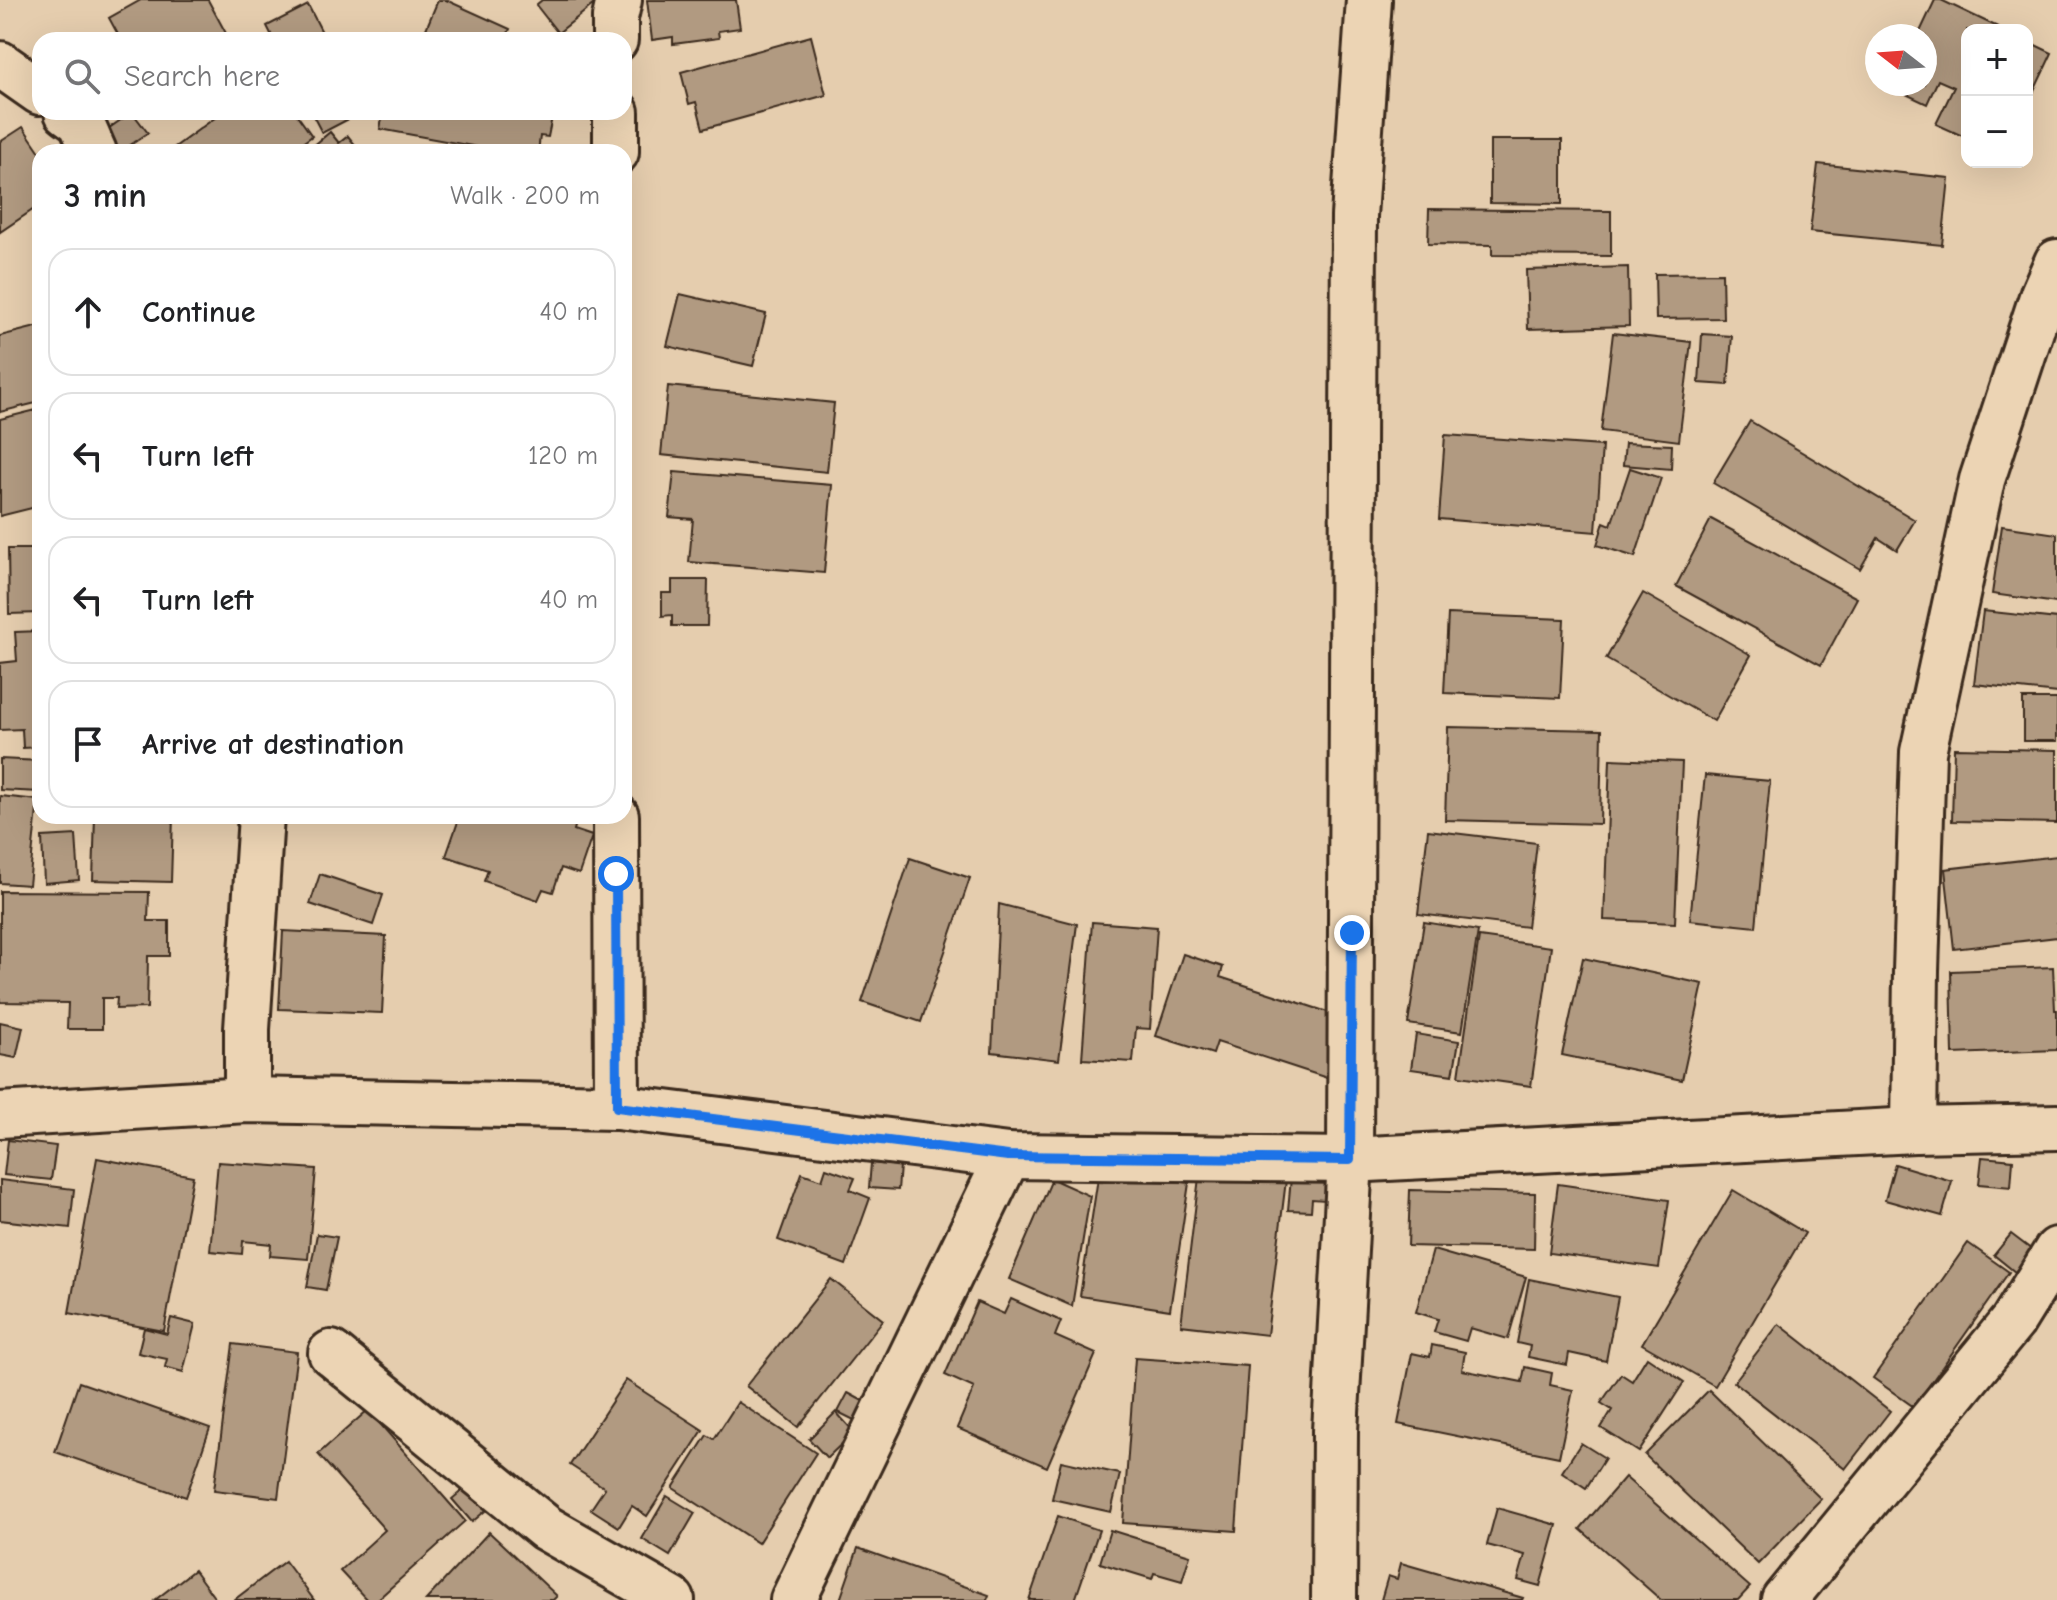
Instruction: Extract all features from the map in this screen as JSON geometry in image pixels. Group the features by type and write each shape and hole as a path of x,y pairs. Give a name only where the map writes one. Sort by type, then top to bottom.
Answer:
{"street":[{"path":"615,32 619,0"},
{"path":"1334,1600 1335,1431 1350,1160 1354,216 1369,0"},
{"path":"0,64 32,86"},
{"path":"78,120 91,144"},
{"path":"616,120 616,144"},
{"path":"1914,1130 1923,752 1982,480 2043,294 2057,262"},
{"path":"247,1100 247,1029 260,824"},
{"path":"616,824 617,1107"},
{"path":"0,1115 247,1100 617,1107 1008,1156 1350,1160 1914,1130 2057,1127"},
{"path":"793,1600 1008,1156"},
{"path":"1784,1600 2013,1321 2057,1250"},
{"path":"331,1353 546,1528 672,1600"}],"building":[{"path":"141,0 208,0 225,32 117,32 109,18"},
{"path":"438,0 446,0 510,29 509,32 433,32 426,29"},
{"path":"542,0 599,0 559,32 536,5"},
{"path":"647,0 736,0 740,28 718,31 719,38 673,44 673,37 652,40"},
{"path":"1935,0 1941,0 1991,24 1961,24 1961,135 1936,124 1954,87 1937,82 1937,24 1924,24"},
{"path":"308,5 322,32 270,32 267,26"},
{"path":"811,36 826,95 703,129 696,102 689,104 681,72"},
{"path":"2033,44 2052,53 2033,93"},
{"path":"1910,96 1931,96 1927,104"},
{"path":"121,120 138,120 148,133 132,144 114,144 105,131"},
{"path":"212,120 301,120 312,136 301,144 179,144"},
{"path":"315,120 347,120 322,133"},
{"path":"382,120 551,120 548,137 540,136 539,144 462,144 380,129"},
{"path":"23,127 35,144 32,144 32,210 0,232 0,142"},
{"path":"330,132 339,143 348,136 354,144 316,144"},
{"path":"1490,140 1562,140 1562,204 1490,203"},
{"path":"1818,164 1949,178 1942,245 1810,232"},
{"path":"1429,209 1611,211 1611,256 1492,255 1492,245 1428,244"},
{"path":"1628,267 1629,326 1528,329 1526,270"},
{"path":"1722,273 1723,318 1656,319 1655,274"},
{"path":"680,294 766,314 753,366 667,346"},
{"path":"32,328 32,404 0,412 0,336"},
{"path":"1613,333 1691,342 1679,441 1601,431"},
{"path":"1702,334 1732,336 1728,385 1699,383"},
{"path":"668,386 834,403 827,472 661,455"},
{"path":"32,411 32,508 0,516 0,419"},
{"path":"1750,421 1915,520 1897,550 1878,538 1860,569 1713,483"},
{"path":"1445,435 1602,446 1596,532 1439,519"},
{"path":"1625,443 1672,445 1671,469 1623,465"},
{"path":"1630,468 1661,478 1635,557 1597,545 1604,522 1611,525"},
{"path":"674,472 832,485 824,573 689,562 693,519 669,517"},
{"path":"1711,519 1857,598 1821,665 1676,586"},
{"path":"2002,526 2057,534 2057,603 1992,594"},
{"path":"8,549 32,549 32,613 9,614"},
{"path":"672,580 708,580 707,626 672,626 672,615 662,616 662,593 672,593"},
{"path":"1643,593 1751,655 1714,721 1606,659"},
{"path":"1983,611 2057,619 2057,693 1974,684"},
{"path":"1448,614 1564,619 1560,698 1444,693"},
{"path":"32,631 32,747 23,748 22,729 0,730 0,663 17,661 15,632"},
{"path":"2023,699 2057,699 2057,741 2023,741"},
{"path":"1448,727 1602,730 1600,824 1445,820"},
{"path":"1954,748 2057,750 2057,823 1952,821"},
{"path":"0,759 32,761 32,792 0,790"},
{"path":"1610,759 1682,762 1675,923 1604,920"},
{"path":"1705,775 1770,781 1756,927 1690,920"},
{"path":"0,796 32,799 32,824 35,824 29,885 0,883"},
{"path":"95,824 173,824 171,882 93,880"},
{"path":"457,824 576,824 574,830 592,836 579,874 561,868 553,892 543,889 538,900 484,881 488,870 446,856"},
{"path":"1428,830 1537,843 1527,927 1418,914"},
{"path":"76,835 79,880 44,883 42,837"},
{"path":"2057,856 2057,937 1954,949 1945,869"},
{"path":"910,858 970,878 921,1022 862,1002"},
{"path":"320,874 383,895 373,925 310,904"},
{"path":"0,891 149,892 148,921 169,921 169,956 148,956 147,1008 116,1009 117,998 102,998 102,1029 67,1029 68,1003 0,1002"},
{"path":"999,904 1077,924 1059,1060 992,1052"},
{"path":"1092,922 1157,927 1150,1029 1136,1028 1133,1062 1082,1059"},
{"path":"1424,922 1478,931 1462,1032 1408,1024"},
{"path":"283,931 386,936 382,1013 279,1009"},
{"path":"1479,937 1551,947 1531,1086 1459,1076"},
{"path":"1183,954 1223,967 1220,977 1346,1018 1327,1078 1217,1042 1213,1054 1156,1036"},
{"path":"1583,958 1703,984 1682,1080 1562,1055"},
{"path":"2053,967 2057,1050 1953,1054 1951,971"},
{"path":"0,1022 23,1027 16,1058 0,1055"},
{"path":"1416,1034 1459,1041 1453,1075 1411,1069"},
{"path":"8,1140 56,1146 51,1180 4,1175"},
{"path":"1982,1157 2013,1160 2011,1187 1979,1184"},
{"path":"97,1158 193,1176 164,1331 69,1313"},
{"path":"218,1162 316,1169 308,1259 270,1256 271,1244 243,1241 242,1254 210,1251"},
{"path":"871,1163 900,1166 898,1190 869,1188"},
{"path":"1895,1164 1952,1181 1942,1216 1885,1200"},
{"path":"1292,1167 1327,1170 1325,1200 1312,1199 1311,1211 1288,1210"},
{"path":"826,1168 855,1178 850,1190 870,1198 846,1265 778,1240 802,1173 822,1180"},
{"path":"1200,1169 1286,1180 1267,1335 1181,1325"},
{"path":"1099,1171 1189,1183 1170,1310 1080,1296"},
{"path":"1052,1179 1090,1196 1072,1306 1009,1279"},
{"path":"0,1180 74,1189 70,1228 0,1220"},
{"path":"1558,1184 1669,1200 1659,1268 1549,1253"},
{"path":"1410,1190 1535,1193 1534,1249 1408,1246"},
{"path":"1733,1190 1805,1233 1715,1386 1642,1344"},
{"path":"317,1234 337,1237 326,1290 307,1287"},
{"path":"2011,1234 2032,1250 2015,1272 1994,1255"},
{"path":"1968,1243 2009,1272 1914,1407 1873,1378"},
{"path":"1433,1250 1526,1277 1508,1339 1470,1328 1466,1341 1434,1332 1438,1319 1416,1312"},
{"path":"831,1279 883,1320 798,1427 746,1386"},
{"path":"1529,1279 1618,1297 1606,1361 1569,1353 1567,1365 1528,1357 1530,1346 1517,1343"},
{"path":"1011,1299 1061,1321 1055,1336 1096,1354 1047,1467 957,1428 974,1388 945,1375 977,1302 1004,1314"},
{"path":"171,1318 195,1324 183,1372 165,1367 167,1359 138,1353 144,1328 167,1334"},
{"path":"1779,1324 1890,1411 1845,1469 1734,1382"},
{"path":"233,1344 297,1352 278,1498 214,1490"},
{"path":"1432,1345 1465,1352 1462,1370 1522,1382 1525,1367 1552,1373 1550,1385 1573,1390 1559,1457 1398,1424 1412,1353 1430,1357"},
{"path":"1647,1357 1684,1382 1639,1452 1601,1428 1612,1410 1601,1403 1621,1374 1632,1381"},
{"path":"1135,1358 1248,1366 1236,1531 1123,1523"},
{"path":"626,1380 703,1430 647,1516 632,1506 619,1527 591,1509 605,1488 570,1465"},
{"path":"79,1382 210,1428 186,1497 55,1452"},
{"path":"1709,1390 1821,1499 1758,1564 1645,1455"},
{"path":"848,1393 874,1407 864,1425 838,1412"},
{"path":"738,1402 816,1453 758,1543 673,1488 707,1435 714,1439"},
{"path":"368,1410 465,1521 377,1600 367,1600 340,1571 385,1530 318,1454"},
{"path":"836,1412 854,1432 827,1458 809,1439"},
{"path":"1581,1443 1605,1458 1586,1488 1562,1472"},
{"path":"1061,1461 1120,1474 1111,1512 1052,1499"},
{"path":"1625,1477 1750,1587 1738,1600 1661,1600 1580,1529"},
{"path":"470,1484 490,1507 472,1522 452,1499"},
{"path":"667,1496 695,1513 670,1556 642,1539"},
{"path":"1497,1508 1557,1525 1540,1586 1518,1580 1525,1555 1487,1545"},
{"path":"1058,1516 1099,1530 1075,1600 1029,1600"},
{"path":"1110,1530 1190,1555 1182,1581 1154,1573 1152,1579 1100,1563"},
{"path":"489,1532 557,1596 553,1600 426,1600"},
{"path":"858,1548 989,1595 987,1600 840,1600"},
{"path":"285,1561 314,1600 234,1600"},
{"path":"1401,1563 1523,1598 1381,1600 1388,1576 1397,1579"},
{"path":"194,1570 216,1600 155,1600"}],"route":[{"path":"616,874 617,1107 1008,1156 1350,1160 1352,933"}]}
